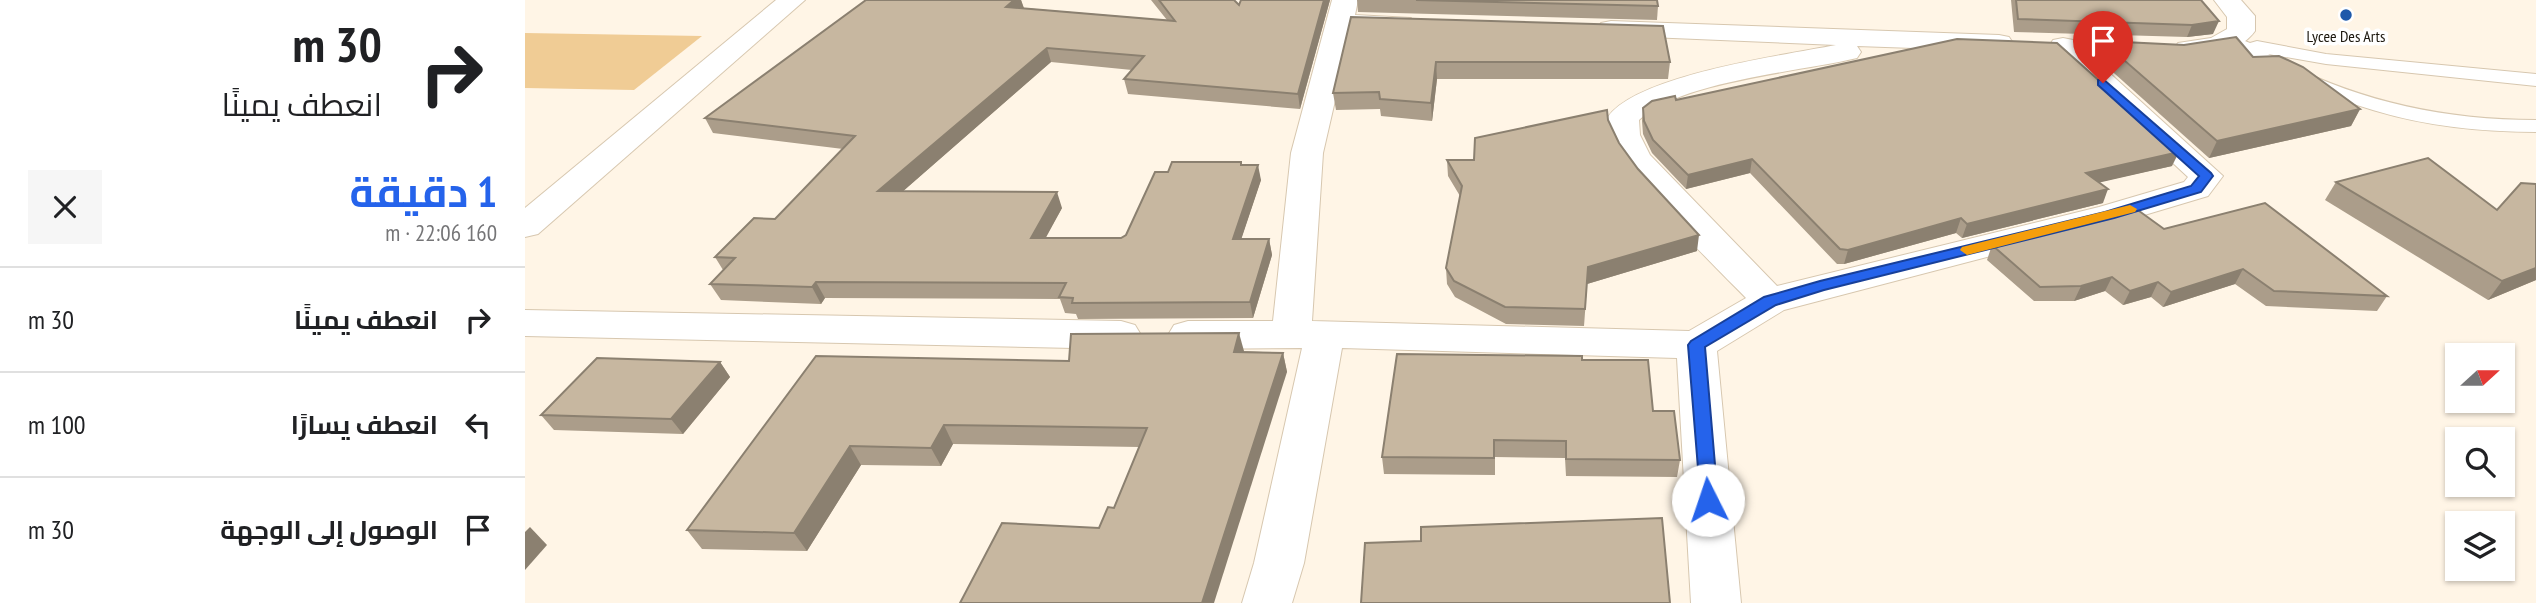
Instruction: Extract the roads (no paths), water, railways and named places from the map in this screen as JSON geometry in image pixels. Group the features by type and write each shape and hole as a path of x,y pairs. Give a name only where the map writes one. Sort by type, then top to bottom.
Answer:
{"street":[{"path":"525,226 792,0"},
{"path":"2160,49 2213,47 2232,41 2241,31 2243,23 2241,16 2227,0"},
{"path":"1267,603 1279,563 1308,334 1307,153 1343,12 1430,24"},
{"path":"1591,29 2105,48"},
{"path":"1770,301 1689,218 1632,152 1622,129 1623,118 1631,108 1645,99 1675,89 1911,40"},
{"path":"525,323 1035,335 1308,334 1696,345 1770,301 1820,286 2109,215 2196,189 2206,176 2043,45"},
{"path":"1696,345 1716,603"}],"lane":[{"path":"2232,41 2326,59 2536,80"},
{"path":"2232,41 2309,82 2372,104 2435,118 2507,127 2536,126"}],"place":[{"name":"Lycee Des Arts","path":"2346,15"}]}
